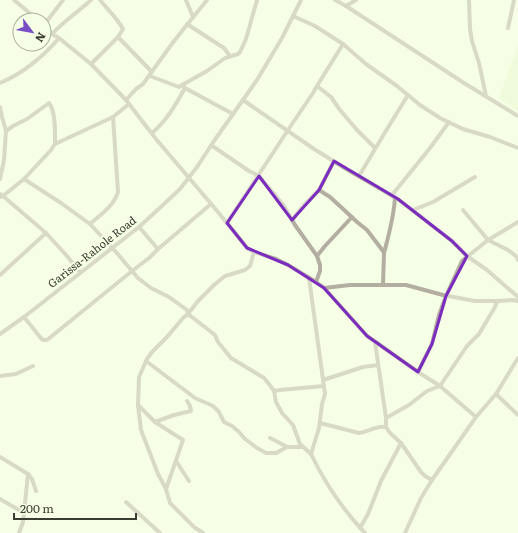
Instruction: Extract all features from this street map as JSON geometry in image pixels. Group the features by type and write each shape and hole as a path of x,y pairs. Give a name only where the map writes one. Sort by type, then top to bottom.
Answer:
{"street":[{"path":"14,0 28,12"},
{"path":"52,14 63,0"},
{"path":"91,0 52,34 60,38 91,64 127,102 247,248 276,260 316,282 324,288 367,336 440,386 476,417"},
{"path":"91,64 118,37 123,29 120,23 100,0"},
{"path":"186,0 193,17"},
{"path":"80,272 46,233 1,196 24,179 55,144 113,117 127,102 136,89 143,84 187,24 207,0"},
{"path":"152,133 168,116 184,87 225,58 238,54 246,39 257,0"},
{"name":"Garissa-Rahole Road","path":"1,332 24,317 139,227 180,189 257,80 282,38 301,0"},
{"path":"334,0 346,6 464,83 518,116"},
{"path":"346,6 356,0"},
{"path":"469,0 472,41 479,63 486,96"},
{"path":"508,28 514,0"},
{"path":"293,16 315,26 343,44 366,64 420,105 463,129 490,137 518,148"},
{"path":"187,24 224,48 230,56"},
{"path":"118,37 151,74 179,87 184,87 233,114"},
{"path":"0,83 10,79 45,54 60,38"},
{"path":"227,224 313,93 343,44"},
{"path":"317,86 331,97 349,120 375,148"},
{"path":"359,176 408,95"},
{"path":"243,100 314,149 393,196 413,210 518,297"},
{"path":"6,131 27,119 49,103 52,108 55,144"},
{"path":"0,107 6,131 4,160 0,179"},
{"path":"90,224 112,204 118,192 113,117"},
{"path":"383,285 384,253 394,211 393,196 449,122"},
{"path":"211,145 259,176 279,200 317,256 320,271 316,282"},
{"path":"292,220 319,190 334,161"},
{"path":"413,210 434,202 475,177"},
{"path":"24,179 90,224 138,278 151,288 169,297 188,310 188,314 215,335 218,342 231,358 264,378 274,391 276,402 282,413 293,425 300,444 311,454 331,490 365,533"},
{"path":"319,190 366,230 384,253"},
{"path":"24,317 40,337 47,340 149,258 158,248 210,204"},
{"path":"463,210 488,240 508,250 518,258"},
{"path":"317,256 324,246 352,217"},
{"path":"418,372 432,344 439,315 462,261 488,240 518,222"},
{"path":"139,227 158,248"},
{"path":"0,275 46,233"},
{"path":"203,533 194,527 170,503 166,488 158,474 141,430 138,406 139,378 146,361 152,352 167,337 182,318 188,314 198,301 225,276 245,270 250,266 254,252"},
{"path":"309,278 325,394 322,404 320,423 311,454"},
{"path":"324,288 350,285 406,285 446,296 475,301 513,300 518,302"},
{"path":"386,418 409,405 427,391 440,386 467,346 479,334 495,308 497,301"},
{"path":"375,342 386,427 401,443 421,472 432,480"},
{"path":"405,533 421,498 432,480 476,417 496,394 516,365 518,358"},
{"path":"146,361 191,396 213,406 219,412 224,422 236,429 245,439 266,453 276,453 287,447 303,447"},
{"path":"323,380 363,367 378,365"},
{"path":"0,376 16,374 33,366"},
{"path":"274,391 324,386"},
{"path":"496,394 518,415"},
{"path":"156,422 174,415 191,411 187,402"},
{"path":"138,406 156,422 184,440 166,488"},
{"path":"320,423 359,434 381,426 386,427"},
{"path":"270,438 287,447"},
{"path":"360,528 368,514 381,481 401,443"},
{"path":"0,457 28,474 32,479 36,492"},
{"path":"176,461 189,481"},
{"path":"19,533 23,522 28,474"},
{"path":"0,499 24,513"},
{"path":"126,502 160,533"}],"highlighted area":[{"path":"334,161 398,199 452,241 467,256 446,296 432,344 418,372 367,336 324,288 288,265 247,248 227,223 259,176 292,220 319,190"}],"shaded area":[{"path":"518,44 518,111 499,98"}]}
